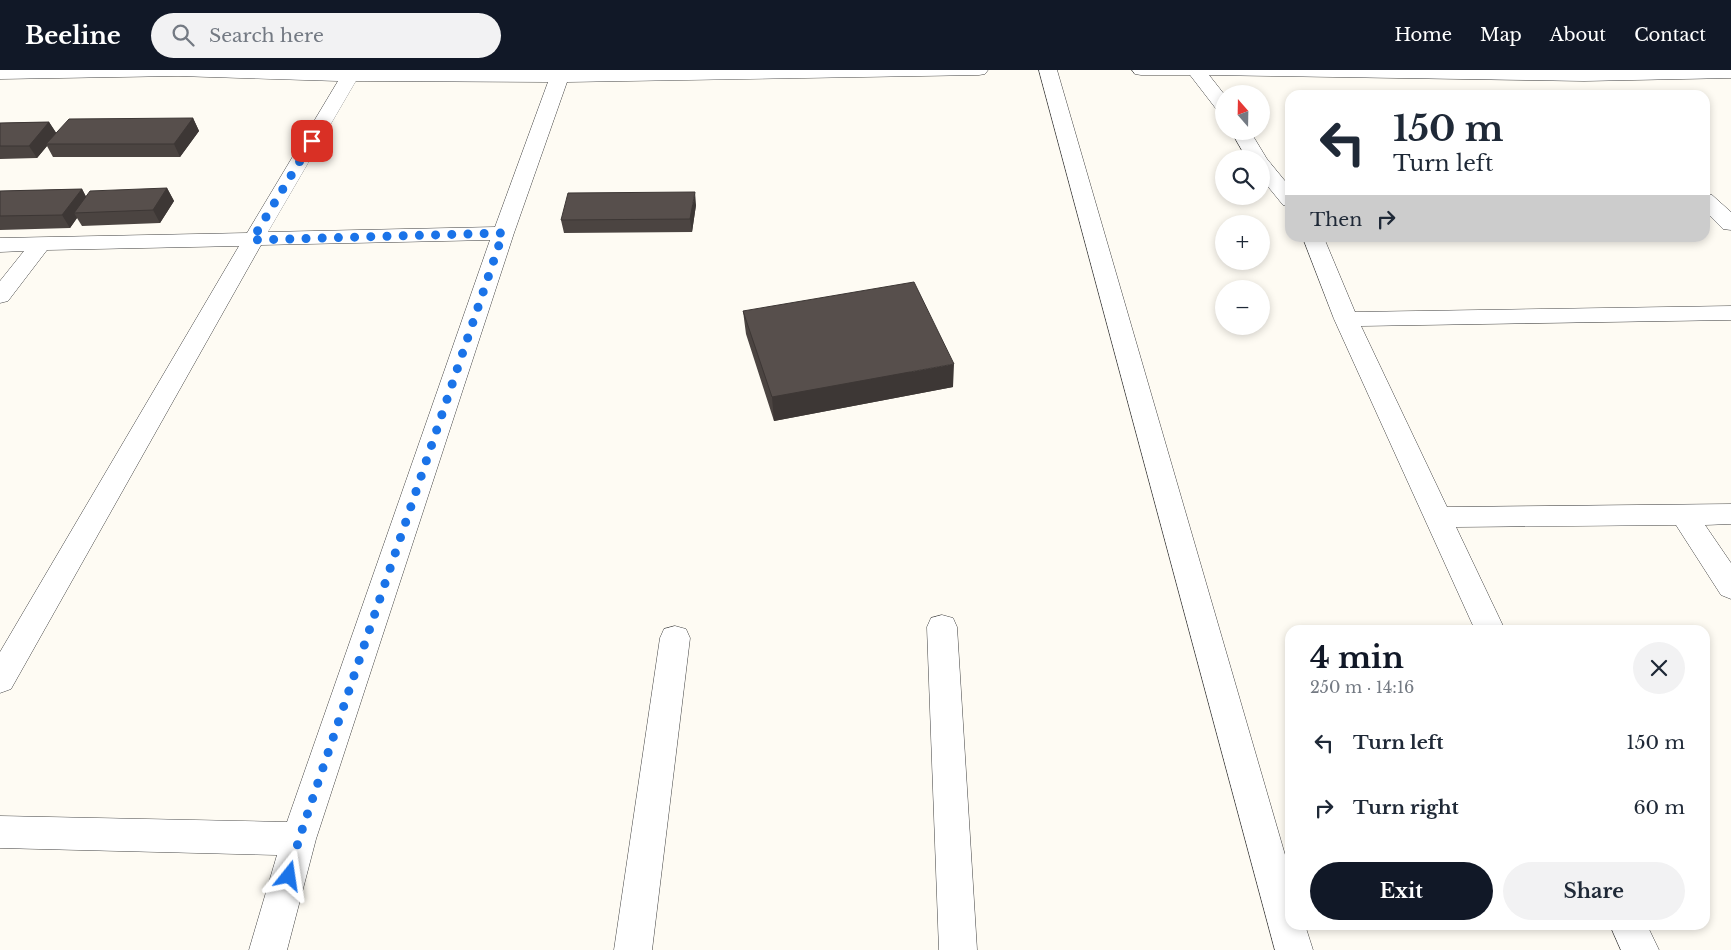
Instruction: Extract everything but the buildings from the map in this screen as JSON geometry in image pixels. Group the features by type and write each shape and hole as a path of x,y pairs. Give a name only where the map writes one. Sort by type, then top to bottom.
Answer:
{"street":[{"path":"0,74 178,71 781,73 979,70"},
{"path":"1048,70 1285,918"},
{"path":"1141,70 1731,73"},
{"path":"1195,71 1215,95"},
{"path":"0,680 252,240 352,73"},
{"path":"268,950 299,839 503,233 561,73"},
{"path":"1582,73 1598,90"},
{"path":"1270,175 1285,195"},
{"path":"1710,204 1731,224"},
{"path":"0,245 503,233"},
{"path":"1316,242 1346,319 1488,625"},
{"path":"0,296 40,244"},
{"path":"1346,319 1731,313"},
{"path":"1436,517 1731,514"},
{"path":"1684,515 1731,587"},
{"path":"942,627 958,950"},
{"path":"634,950 676,638"},
{"path":"0,832 299,839"},
{"path":"1288,930 1294,950"},
{"path":"1630,930 1640,950"}],"route":[{"path":"289,876 299,839 503,233 252,240 312,141"}]}
